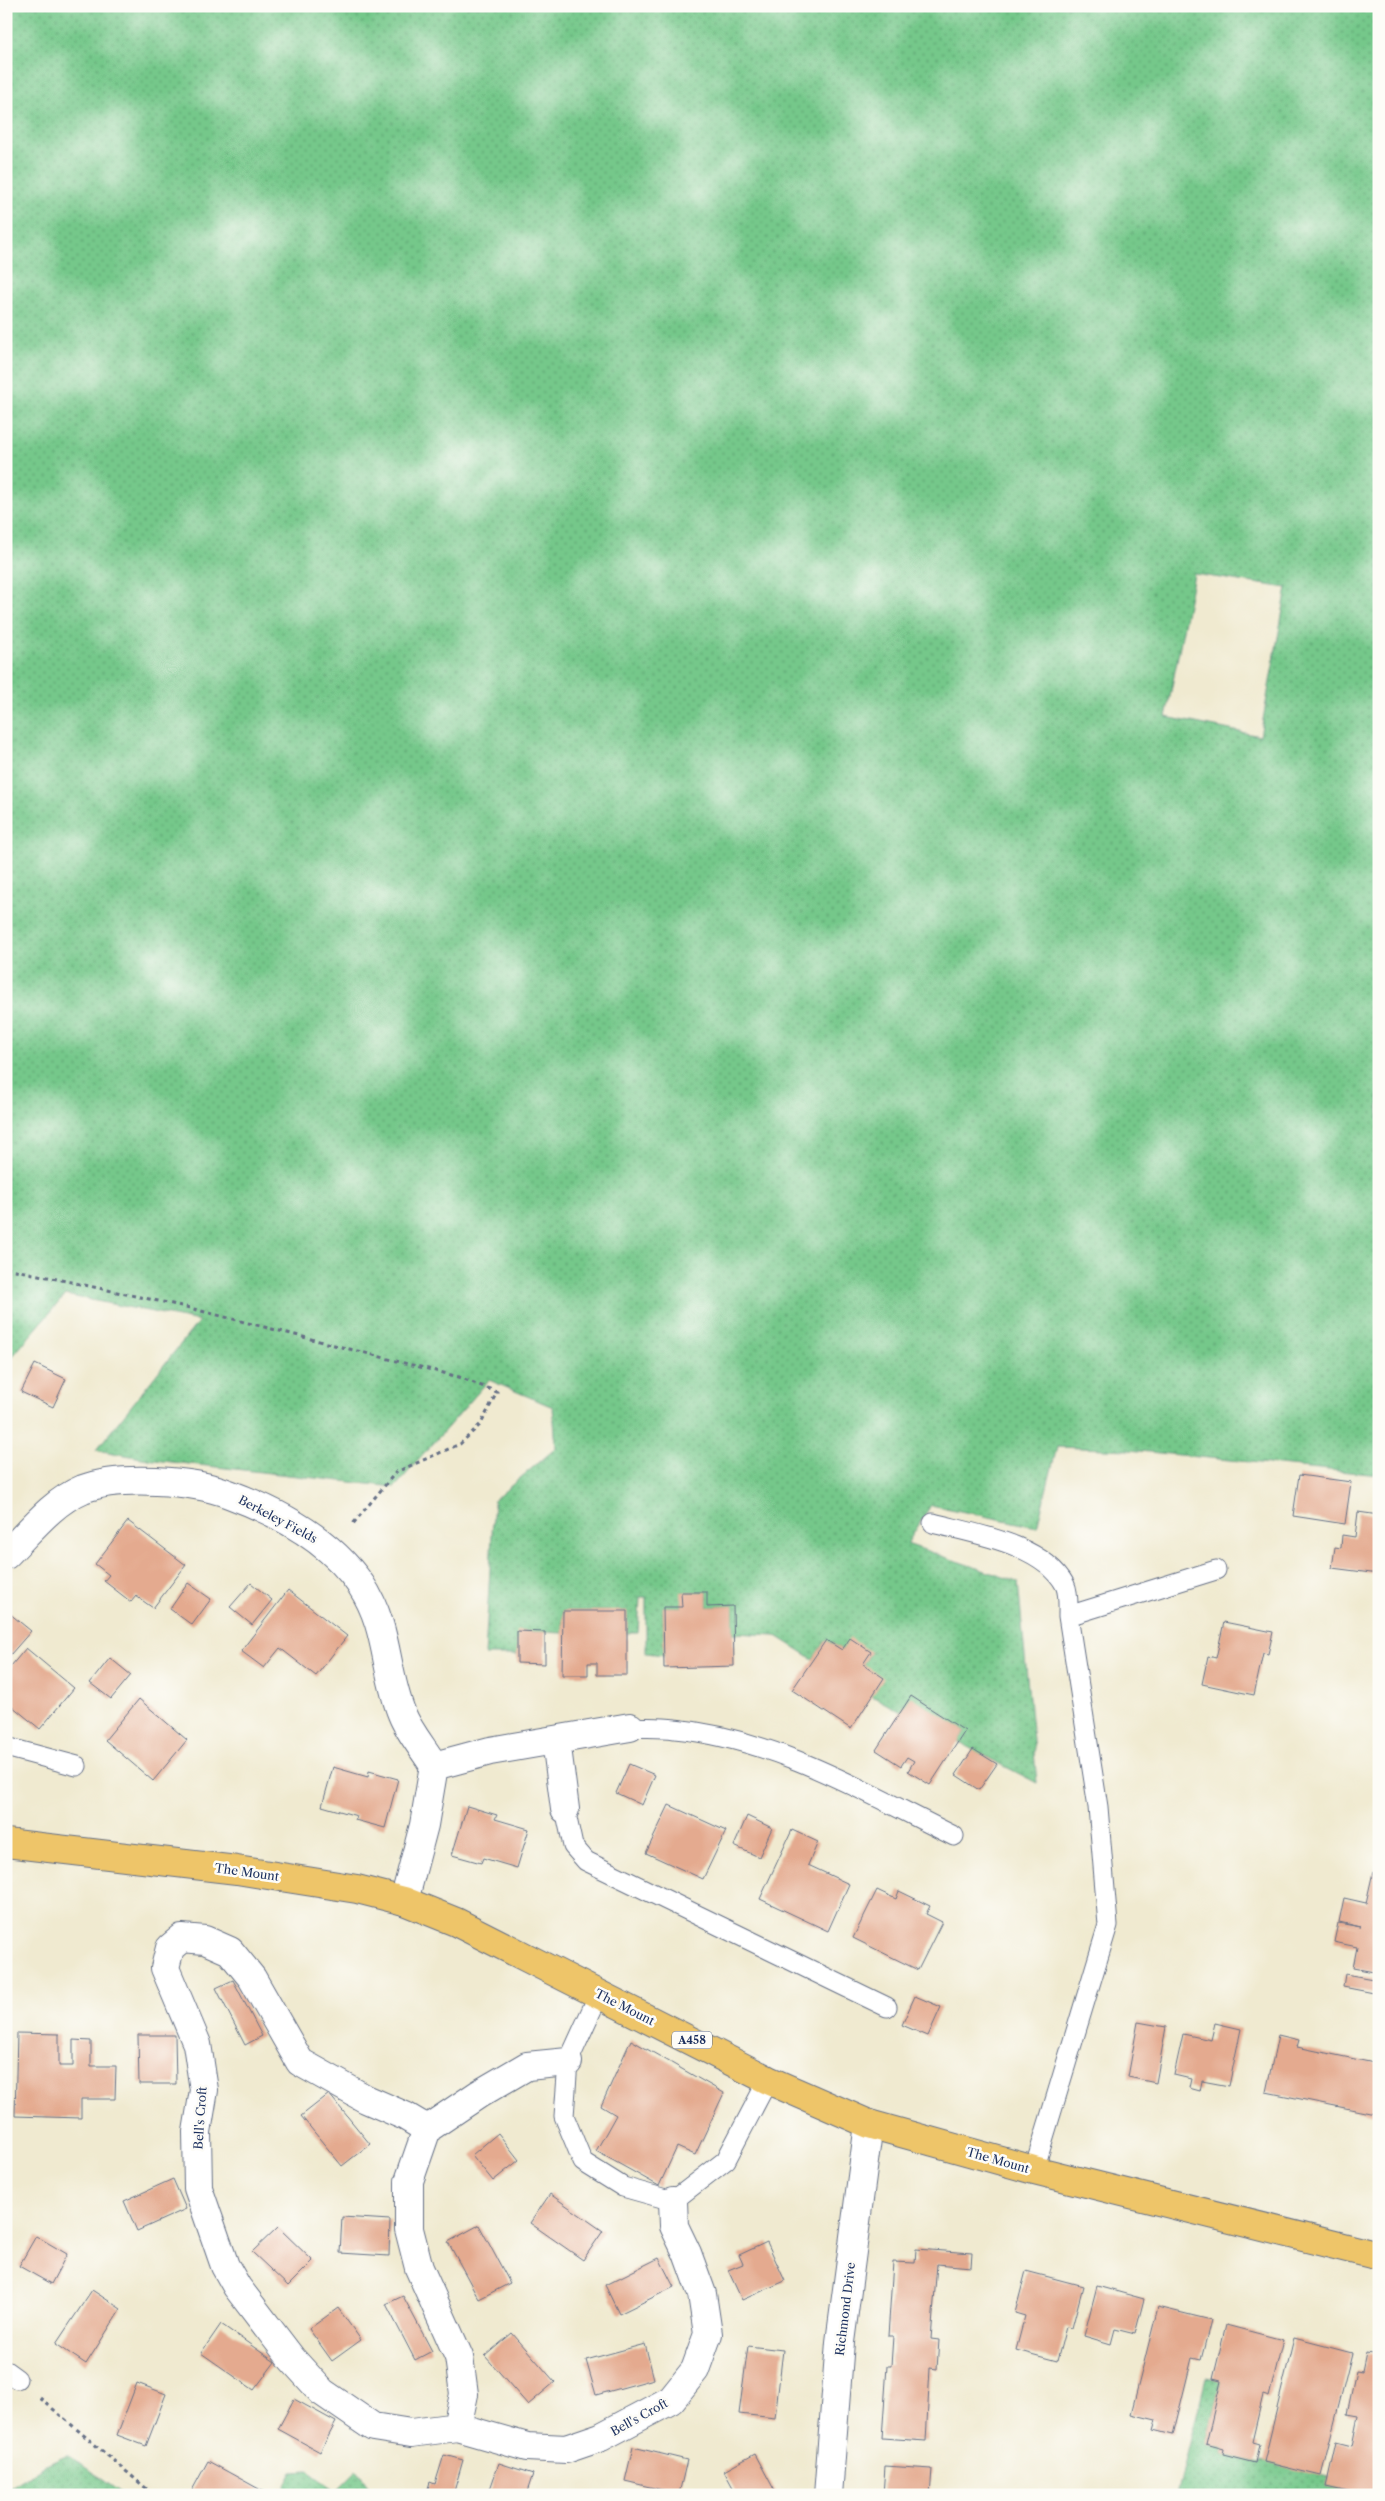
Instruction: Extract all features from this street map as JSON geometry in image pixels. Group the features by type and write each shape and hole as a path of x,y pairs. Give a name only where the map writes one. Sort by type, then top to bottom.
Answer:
{"main road":[{"name":"The Mount","path":"6,1843 237,1870 357,1889 404,1901 456,1922 768,2080 869,2124 1034,2170 1379,2256"}],"street":[{"name":"Berkeley Fields","path":"6,1555 57,1503 83,1489 113,1481 182,1484 228,1493 277,1516 331,1550 362,1586 381,1625 402,1715 434,1766"},
{"path":"404,1901 424,1825 434,1766 490,1751 630,1727"},
{"path":"556,1740 565,1809"},
{"name":"Bell's Croft","path":"427,2129 405,2116 366,2099 300,2062 252,1978 230,1951 205,1940 182,1938 170,1948 165,1968 196,2044 204,2090 196,2132 198,2188 225,2266 237,2287 292,2359 322,2392 373,2427 411,2432 457,2427 526,2447 566,2449 601,2437 671,2400 695,2370 708,2334 702,2294 687,2253 674,2226 673,2201"},
{"path":"457,2427 464,2394 459,2356 419,2268 409,2229 409,2181 427,2129 479,2094 526,2066 568,2062"},
{"name":"Richmond Drive","path":"828,2495 840,2342 869,2124"}],"lane":[{"path":"933,1523 1017,1546 1050,1567 1066,1586 1068,1616 1098,1807 1108,1925 1034,2170"},
{"path":"1068,1616 1216,1570"},
{"path":"630,1727 676,1729 735,1740 785,1755 831,1775 954,1836"},
{"path":"6,1747 77,1766"},
{"path":"565,1809 573,1846 586,1860 887,2007"},
{"path":"599,1994 568,2062 564,2116 582,2162 623,2187 673,2201 726,2160 768,2080"}],"path":[{"path":"6,1268 186,1307 459,1378 496,1392 481,1424 460,1444 396,1472 331,1550"},
{"path":"12,2375 154,2495"}],"green space":[{"path":"6,6 1379,6 1379,1475 1129,1450 1057,1447 1037,1527 931,1505 907,1544 1018,1582 1037,1783 958,1742 965,1731 911,1697 901,1712 872,1696 863,1664 871,1652 842,1650 826,1640 813,1659 775,1635 733,1633 733,1606 707,1607 707,1592 682,1592 682,1607 663,1607 664,1655 646,1653 646,1597 640,1597 638,1633 627,1633 627,1611 563,1611 563,1633 518,1631 517,1655 485,1655 494,1500 556,1448 553,1407 489,1380 395,1487 154,1460 96,1450 199,1321 65,1295 6,1364","holes":["1194,574 1287,588 1260,736 1166,717"]},
{"path":"1206,2378 1221,2381 1206,2444 1224,2449 1223,2455 1260,2464 1261,2461 1328,2477 1326,2487 1362,2495 1177,2495"},
{"path":"68,2455 124,2495 6,2495 6,2490 44,2466"},
{"path":"357,2470 374,2495 280,2495 292,2472 308,2471 336,2491"}],"building":[{"path":"35,1364 66,1379 53,1407 21,1392"},
{"path":"1299,1475 1351,1482 1345,1524 1293,1516"},
{"path":"1358,1512 1379,1515 1379,1574 1332,1568 1335,1547 1341,1548 1342,1535 1355,1537"},
{"path":"128,1521 186,1565 153,1608 136,1596 131,1602 104,1581 109,1575 95,1564"},
{"path":"188,1583 211,1599 192,1625 170,1609"},
{"path":"251,1583 272,1600 252,1625 230,1607"},
{"path":"288,1590 347,1636 316,1676 280,1648 264,1668 241,1651"},
{"path":"681,1592 707,1592 707,1607 733,1606 734,1666 664,1668 663,1607 682,1607"},
{"path":"563,1611 627,1611 627,1675 597,1675 597,1663 588,1663 588,1675 562,1675"},
{"path":"9,1613 31,1631 10,1655 6,1651 6,1616"},
{"path":"1224,1622 1273,1632 1268,1654 1263,1653 1254,1695 1202,1684 1208,1656 1216,1658"},
{"path":"517,1631 545,1632 545,1664 517,1663"},
{"path":"850,1638 871,1652 863,1664 884,1678 851,1729 792,1690 826,1640 842,1650"},
{"path":"26,1648 74,1688 40,1729 6,1701 6,1672"},
{"path":"110,1658 131,1675 111,1699 90,1683"},
{"path":"911,1696 965,1731 930,1785 908,1771 914,1761 907,1757 901,1766 876,1750"},
{"path":"139,1699 187,1740 153,1781 105,1740"},
{"path":"973,1749 997,1764 979,1790 956,1775"},
{"path":"629,1764 655,1775 642,1805 616,1793"},
{"path":"333,1767 368,1777 369,1771 398,1779 385,1828 355,1820 357,1816 322,1806"},
{"path":"669,1805 726,1831 703,1879 646,1853"},
{"path":"467,1806 497,1815 495,1819 529,1829 517,1868 483,1858 481,1863 452,1855"},
{"path":"747,1816 772,1828 759,1857 734,1846"},
{"path":"792,1830 818,1842 808,1865 849,1884 828,1931 760,1899"},
{"path":"1373,1872 1379,1873 1379,1973 1353,1968 1357,1947 1334,1942 1338,1923 1361,1927 1339,1922 1344,1898 1366,1903"},
{"path":"877,1890 896,1899 899,1891 930,1906 926,1914 942,1922 918,1970 853,1938"},
{"path":"1345,1974 1379,1980 1379,1994 1343,1987"},
{"path":"233,1980 262,2036 245,2045 216,1988"},
{"path":"915,1996 941,2007 928,2036 902,2025"},
{"path":"1138,2022 1166,2027 1156,2083 1128,2077"},
{"path":"1215,2023 1241,2029 1229,2086 1202,2081 1200,2091 1189,2088 1191,2079 1174,2075 1183,2034 1211,2040"},
{"path":"17,2033 59,2034 59,2066 73,2066 73,2040 91,2041 91,2066 116,2066 115,2099 81,2099 81,2118 15,2116"},
{"path":"138,2035 175,2035 176,2084 139,2084"},
{"path":"1278,2035 1299,2040 1297,2047 1379,2064 1379,2098 1375,2114 1266,2092"},
{"path":"631,2040 724,2093 695,2155 677,2147 659,2186 596,2151 616,2115 601,2106"},
{"path":"329,2094 370,2144 342,2166 301,2116"},
{"path":"498,2133 519,2160 493,2181 472,2155"},
{"path":"173,2179 186,2209 137,2231 124,2201"},
{"path":"550,2194 603,2231 583,2260 530,2223"},
{"path":"342,2217 390,2220 389,2256 340,2253"},
{"path":"479,2225 510,2283 479,2299 448,2242"},
{"path":"278,2227 313,2261 288,2286 252,2252"},
{"path":"36,2236 67,2254 51,2284 19,2266"},
{"path":"767,2242 785,2281 742,2300 728,2270 743,2264 739,2255"},
{"path":"916,2249 972,2253 971,2267 937,2264 931,2339 939,2340 937,2369 930,2368 926,2441 882,2438 887,2366 891,2366 893,2336 888,2336 893,2262 915,2263"},
{"path":"659,2258 674,2287 619,2314 605,2285"},
{"path":"1026,2271 1083,2286 1072,2328 1066,2327 1057,2361 1016,2350 1025,2316 1015,2313"},
{"path":"1097,2286 1144,2299 1135,2334 1115,2329 1111,2344 1084,2336"},
{"path":"92,2290 121,2309 86,2364 56,2344"},
{"path":"403,2296 432,2351 415,2360 386,2304"},
{"path":"1158,2307 1211,2320 1201,2360 1192,2358 1173,2435 1153,2430 1156,2420 1131,2414"},
{"path":"338,2308 361,2340 332,2361 309,2329"},
{"path":"221,2324 275,2362 254,2390 201,2353"},
{"path":"1226,2325 1283,2340 1269,2397 1263,2395 1252,2442 1259,2444 1255,2463 1223,2455 1224,2449 1206,2444 1221,2381 1213,2379"},
{"path":"512,2333 555,2382 528,2405 485,2356"},
{"path":"1294,2338 1352,2353 1321,2476 1264,2462"},
{"path":"645,2344 654,2379 596,2395 586,2360"},
{"path":"748,2346 783,2350 775,2418 739,2414"},
{"path":"1366,2353 1379,2355 1379,2495 1362,2495 1326,2487 1336,2442 1352,2446 1358,2416 1347,2414 1356,2371 1362,2372"},
{"path":"137,2383 166,2394 146,2446 117,2435"},
{"path":"294,2399 336,2422 320,2452 278,2429"},
{"path":"633,2447 687,2460 679,2494 625,2481"},
{"path":"755,2454 777,2495 737,2495 724,2471"},
{"path":"444,2455 463,2460 453,2495 426,2495 430,2482 435,2484"},
{"path":"208,2461 270,2495 190,2494"},
{"path":"499,2463 533,2474 526,2495 488,2495"},
{"path":"885,2466 932,2469 930,2495 883,2495"}]}
